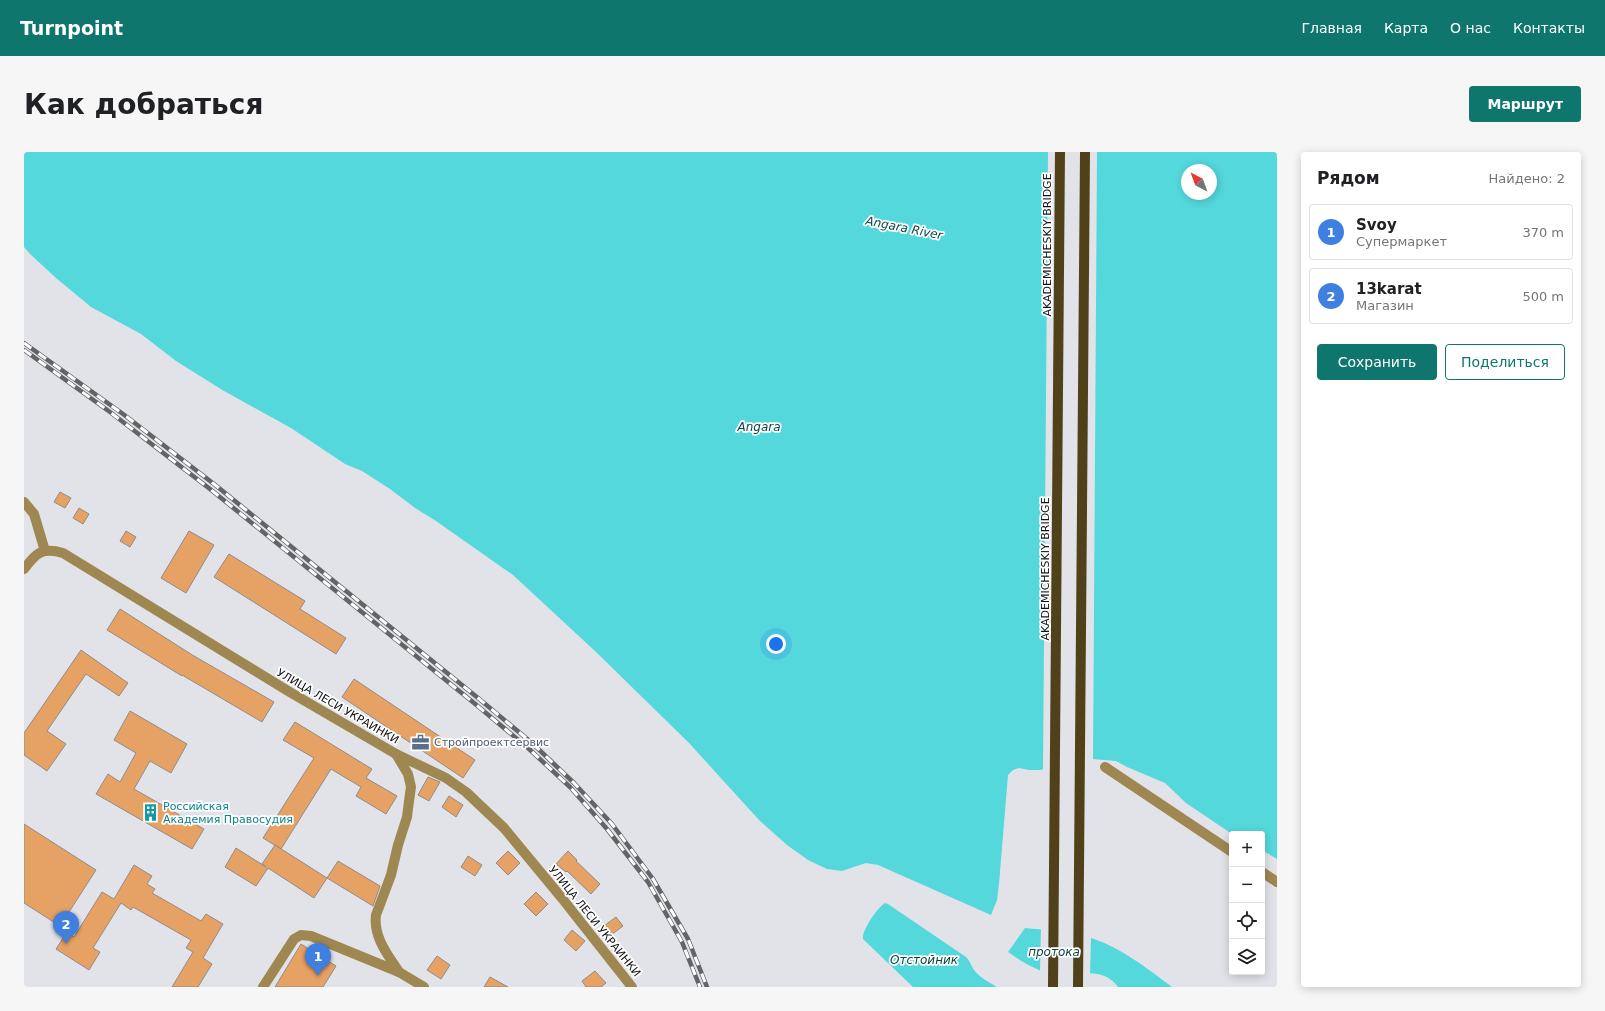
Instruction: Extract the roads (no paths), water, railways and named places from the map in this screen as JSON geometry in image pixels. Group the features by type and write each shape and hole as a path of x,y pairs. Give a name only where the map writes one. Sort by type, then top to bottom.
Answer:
{"main road":[{"name":"AKADEMICHESKIY BRIDGE","path":"1053,987 1060,152"},
{"path":"1078,987 1085,152"}],"street":[{"path":"24,502 34,514 45,550 36,554 24,569"},
{"name":"УЛИЦА ЛЕСИ УКРАИНКИ","path":"45,550 54,550 63,553 288,692 396,754 446,778 466,792 504,828 632,987"},
{"path":"396,754 408,774 411,787 407,817 398,845 391,875 375,921 376,931 384,949 399,972"},
{"path":"1105,767 1229,850"},
{"path":"1265,874 1277,882"},
{"path":"263,987 294,939 301,936 311,936 399,972 424,987"}],"water":[{"name":"Angara","path":"24,152 1277,152 1277,859 1265,852 1265,831 1229,832 1186,803 1165,783 1116,761 1093,759 1040,770 1019,768 1013,770 1008,775 999,884 997,900 991,915 878,865 866,863 842,871 827,869 808,860 787,845 759,820 689,743 596,652 513,575 362,471 345,464 291,428 224,391 176,361 141,334 91,307 30,254 24,247"},
{"name":"Отстойник","path":"885,903 966,957 976,973 997,987 913,987 863,939 865,930 871,920 878,909"},
{"name":"протока","path":"1025,928 1070,932 1097,940 1131,957 1172,987 1118,987 1112,980 1096,974 1088,973 1061,975 1041,971 1008,952"}],"railway":[{"path":"24,343 123,414 214,484 532,743 574,783 612,824 653,879 688,939 707,987"},
{"path":"24,350 110,412 210,489 474,703 528,748 570,787 607,829 648,882 682,942 700,987"}],"place":[{"name":"Стройпроектсервис","path":"421,742"},
{"name":"Российская Академия Правосудия","path":"150,812"},
{"name":"13karat","path":"66,944"},
{"name":"Svoy","path":"318,976"}],"water label":[{"name":"Angara River","path":"904,228"}]}
